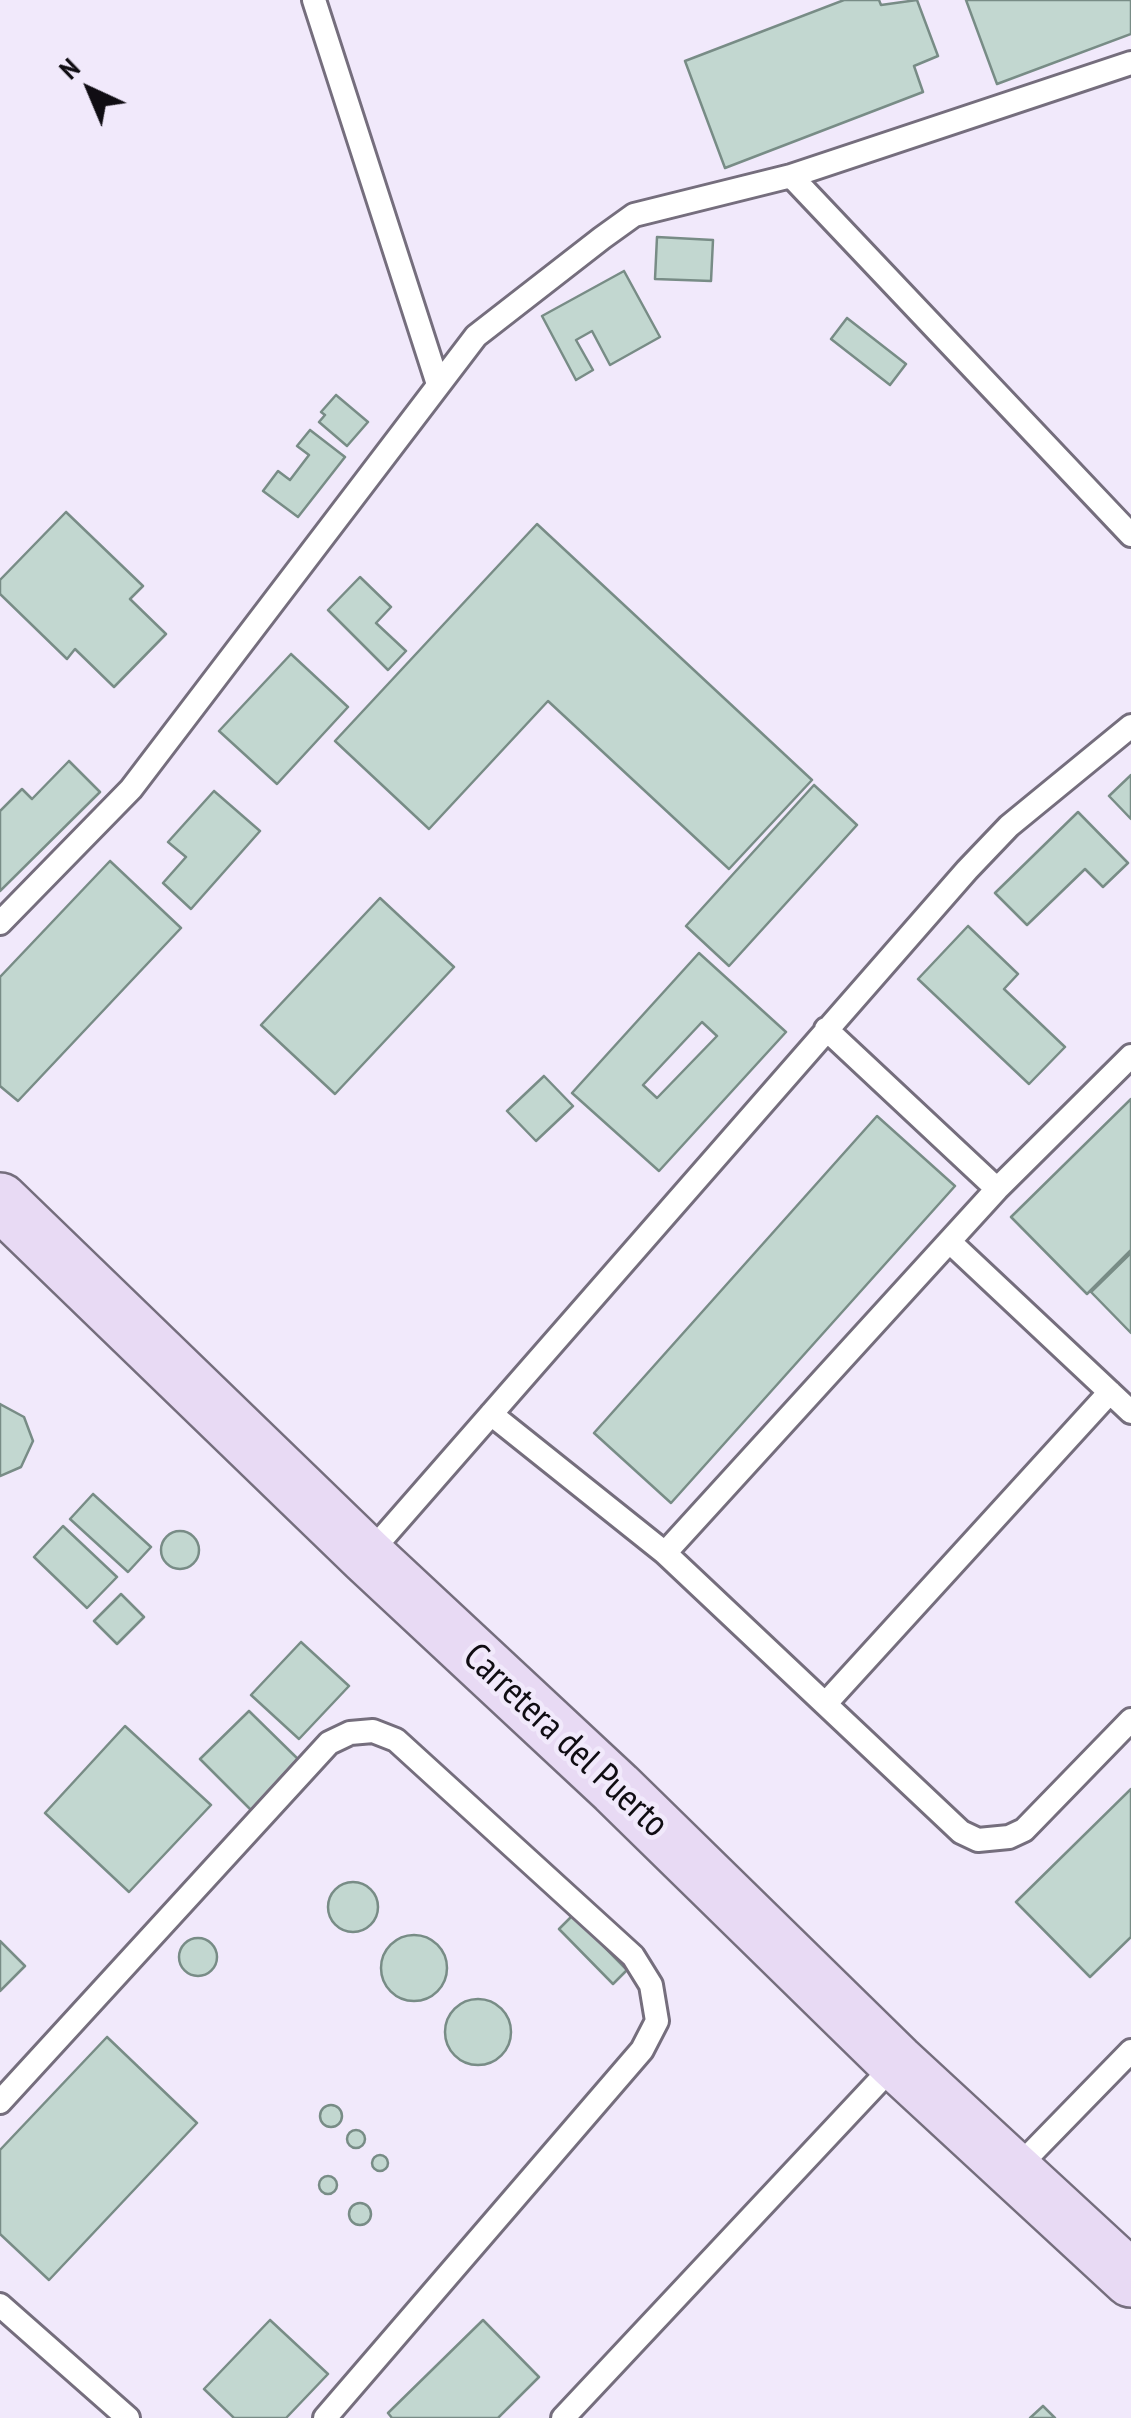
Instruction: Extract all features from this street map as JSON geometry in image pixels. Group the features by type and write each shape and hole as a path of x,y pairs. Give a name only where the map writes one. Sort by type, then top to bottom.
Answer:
{"main road":[{"name":"Carretera del Puerto","path":"0,1201 367,1556 616,1788 896,2062 1131,2280"}],"lane":[{"path":"314,0 438,381"},
{"path":"0,923 131,788 476,336 634,215 791,176 1131,62"},
{"path":"791,176 1131,534"},
{"path":"367,1556 1009,826 1131,726"},
{"path":"826,1030 997,1190"},
{"path":"665,1554 997,1190 1131,1056"},
{"path":"951,1243 1131,1412"},
{"path":"827,1702 1110,1392"},
{"path":"491,1414 665,1554 962,1832 978,1840 1009,1837 1024,1830 1131,1720"},
{"path":"0,2102 329,1743 350,1733 373,1731 396,1740 633,1956 651,1986 657,2021 642,2050 325,2418"},
{"path":"1013,2172 1131,2052"},
{"path":"564,2418 896,2062"},
{"path":"0,2306 128,2418"}],"building":[{"path":"844,0 879,0 881,5 917,0 938,56 914,66 923,92 725,168 685,61"},
{"path":"966,0 1131,0 1131,34 997,84"},
{"path":"657,237 713,240 711,281 655,279"},
{"path":"624,271 660,337 610,365 592,331 576,340 593,370 576,380 542,316"},
{"path":"847,318 906,364 890,385 831,339"},
{"path":"336,395 368,422 347,446 319,422 325,415 321,412"},
{"path":"310,430 345,457 298,517 263,491 278,471 290,480 309,455 297,446"},
{"path":"66,512 143,586 130,599 166,634 114,687 75,649 67,659 0,594 0,580"},
{"path":"537,524 812,780 729,869 548,701 429,829 335,741"},
{"path":"360,577 391,607 376,623 406,651 388,670 328,610"},
{"path":"291,654 348,707 277,784 219,731"},
{"path":"69,761 100,792 0,891 0,811 22,789 32,799"},
{"path":"1131,775 1131,819 1109,796"},
{"path":"814,785 857,825 729,966 686,926"},
{"path":"214,791 260,831 191,909 163,883 186,857 168,842"},
{"path":"1078,812 1128,863 1103,887 1085,869 1027,925 995,893"},
{"path":"110,861 181,928 18,1101 0,1086 0,977"},
{"path":"380,898 454,967 335,1094 261,1025"},
{"path":"968,926 1018,974 1004,989 1065,1047 1029,1084 918,979"},
{"path":"699,953 786,1032 659,1171 572,1093","holes":["702,1022 717,1036 657,1098 643,1085"]},
{"path":"544,1076 573,1106 536,1141 507,1111"},
{"path":"1131,1099 1131,1250 1087,1294 1011,1217"},
{"path":"877,1116 955,1186 671,1503 594,1433"},
{"path":"1131,1253 1131,1333 1091,1292"},
{"path":"0,1404 24,1417 33,1441 21,1467 0,1476"},
{"path":"93,1494 151,1547 128,1572 70,1519"},
{"path":"63,1526 117,1577 87,1608 34,1557"},
{"path":"180,1531 193,1537 199,1550 193,1563 180,1569 167,1563 161,1550 167,1537"},
{"path":"121,1594 144,1617 117,1644 94,1621"},
{"path":"301,1642 349,1686 299,1739 251,1695"},
{"path":"249,1711 300,1761 251,1810 200,1759"},
{"path":"125,1726 211,1805 129,1892 45,1813"},
{"path":"1131,1789 1131,1937 1090,1977 1016,1902"},
{"path":"353,1882 371,1889 378,1907 371,1925 353,1932 335,1925 328,1907 335,1889"},
{"path":"573,1915 627,1970 613,1984 559,1929"},
{"path":"414,1935 438,1944 447,1968 438,1992 414,2001 390,1992 381,1968 390,1944"},
{"path":"198,1938 211,1944 217,1957 211,1970 198,1976 185,1970 179,1957 185,1944"},
{"path":"0,1941 25,1966 0,1991"},
{"path":"478,1999 502,2008 511,2032 502,2056 478,2065 454,2056 445,2032 454,2008"},
{"path":"107,2037 197,2123 49,2280 0,2234 0,2150"},
{"path":"327,2105 335,2105 342,2116 335,2127 327,2127 320,2120 320,2112"},
{"path":"356,2130 365,2139 356,2148 347,2139"},
{"path":"380,2155 388,2163 380,2171 372,2163"},
{"path":"328,2176 337,2185 328,2194 319,2185"},
{"path":"356,2203 364,2203 371,2214 364,2225 356,2225 349,2218 349,2210"},
{"path":"270,2320 328,2374 286,2418 234,2418 204,2389"},
{"path":"483,2320 539,2377 498,2418 392,2418 388,2413"},
{"path":"1043,2406 1055,2418 1030,2418"}]}
